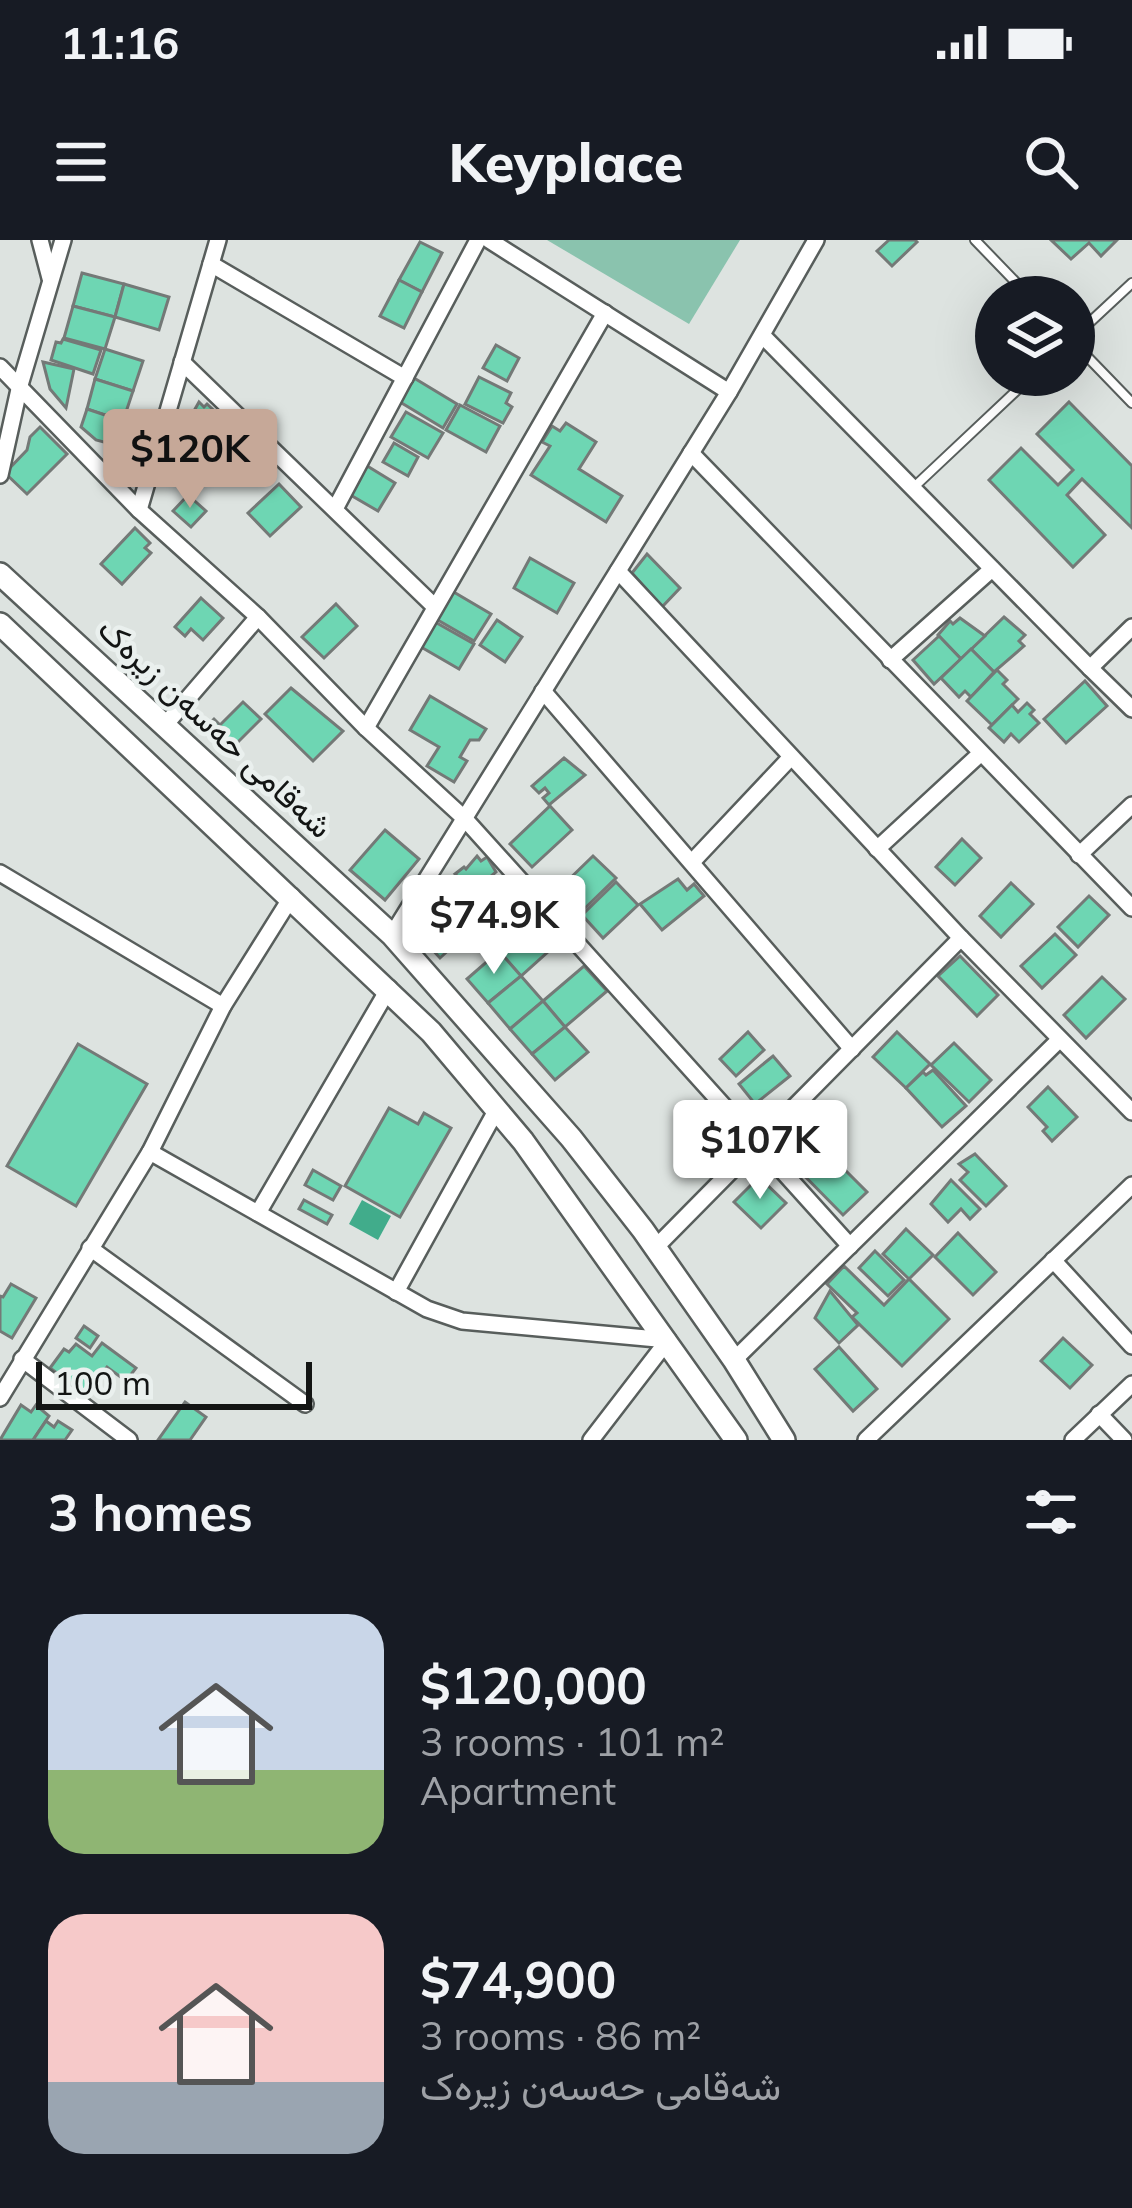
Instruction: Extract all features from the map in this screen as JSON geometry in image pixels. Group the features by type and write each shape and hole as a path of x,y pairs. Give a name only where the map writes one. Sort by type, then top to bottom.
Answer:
{"main road":[{"name":"شەقامی حەسەن زیرەک","path":"0,574 392,935 571,1138 649,1239 784,1440"},
{"path":"0,624 389,988 496,1109 668,1340 736,1440"},
{"path":"607,1256 649,1239"}],"street":[{"path":"40,240 50,281"},
{"path":"0,475 20,385 63,240"},
{"path":"140,510 218,240"},
{"path":"335,509 478,240"},
{"path":"490,240 729,392"},
{"path":"392,935 729,392 816,240"},
{"path":"211,264 405,378"},
{"path":"366,728 604,313"},
{"path":"762,335 1132,710"},
{"path":"182,362 434,606"},
{"path":"0,367 140,510 258,617 366,728 464,818 850,1246"},
{"path":"691,453 1132,908"},
{"path":"890,659 992,569"},
{"path":"618,571 961,938 1132,1112"},
{"path":"165,725 258,617"},
{"path":"1090,668 1132,626"},
{"path":"543,691 852,1049"},
{"path":"877,849 981,753"},
{"path":"693,861 791,757"},
{"path":"1079,855 1132,805"},
{"path":"0,873 223,1006"},
{"path":"0,1398 150,1151 223,1006 292,896"},
{"path":"649,1239 755,1144 961,938"},
{"path":"258,1213 389,988"},
{"path":"734,1360 1059,1040"},
{"path":"396,1292 496,1109"},
{"path":"150,1151 427,1309 462,1321 668,1340"},
{"path":"866,1440 1132,1185"},
{"path":"90,1248 305,1404"},
{"path":"1053,1261 1132,1346"},
{"path":"591,1440 668,1340"},
{"path":"22,1359 129,1440"},
{"path":"1073,1440 1132,1384"},
{"path":"1100,1414 1124,1440"}],"lane":[{"path":"975,240 1010,276"},
{"path":"1095,319 1132,283"},
{"path":"1095,363 1132,403"},
{"path":"912,489 1011,396"}],"shaded area":[{"path":"547,240 740,240 689,324"},
{"path":"362,1200 391,1216 378,1240 349,1224"}],"building":[{"path":"889,240 917,242 892,266 877,251"},
{"path":"1051,240 1117,240 1101,256 1089,243 1071,259"},
{"path":"420,242 442,253 422,292 399,280"},
{"path":"82,273 124,284 115,317 73,306"},
{"path":"399,280 422,292 404,328 380,316"},
{"path":"124,284 169,297 159,330 115,317"},
{"path":"73,306 115,317 105,349 64,338"},
{"path":"63,339 101,350 93,374 51,360 56,342"},
{"path":"496,345 519,358 507,381 483,368"},
{"path":"105,349 143,361 133,391 95,379"},
{"path":"43,362 74,369 66,408 50,389"},
{"path":"479,377 511,393 506,403 512,407 503,423 465,404"},
{"path":"414,378 457,404 443,428 400,402"},
{"path":"95,379 133,391 123,421 87,409"},
{"path":"199,402 235,430 220,446 190,418"},
{"path":"1069,402 1132,466 1132,528 1082,479 1067,495 1105,535 1073,567 989,480 1021,448 1058,485 1073,470 1037,434"},
{"path":"460,405 500,426 486,452 446,430"},
{"path":"87,409 123,421 115,445 96,440 81,427"},
{"path":"406,412 443,433 428,458 391,437"},
{"path":"190,422 219,449 201,468 172,441"},
{"path":"566,423 596,442 579,469 622,496 606,522 531,475 550,446 542,442 552,426 560,431"},
{"path":"40,427 67,454 27,494 5,473"},
{"path":"394,443 418,457 408,476 383,462"},
{"path":"364,464 395,483 378,511 347,493"},
{"path":"279,484 301,507 270,536 248,513"},
{"path":"188,495 206,511 191,527 173,511"},
{"path":"135,528 150,543 145,548 151,553 122,584 101,564"},
{"path":"647,554 680,588 662,607 632,573"},
{"path":"530,558 574,583 557,613 514,588"},
{"path":"452,591 491,614 474,641 436,619"},
{"path":"201,598 223,618 203,640 191,629 185,636 175,627"},
{"path":"336,604 357,626 324,658 302,637"},
{"path":"1004,617 1025,635 1019,641 1024,646 994,672 971,649"},
{"path":"960,618 985,636 961,659 938,635 950,621 953,624"},
{"path":"497,620 522,637 505,662 480,645"},
{"path":"435,622 474,644 459,669 421,647"},
{"path":"939,636 961,659 934,684 913,660"},
{"path":"971,649 994,672 971,697 965,691 959,697 941,678"},
{"path":"997,670 1018,699 992,725 967,701"},
{"path":"1085,681 1107,706 1066,743 1044,719"},
{"path":"291,688 343,731 313,761 265,714"},
{"path":"430,696 486,729 479,740 470,740 460,757 467,761 454,782 427,766 439,747 410,730"},
{"path":"243,702 261,719 227,753 203,730 214,719 220,725"},
{"path":"1027,703 1039,723 1019,742 1011,734 1004,742 989,728 1012,705 1018,712"},
{"path":"564,758 585,775 549,805 543,798 549,793 545,788 539,793 532,786"},
{"path":"550,806 572,830 532,867 510,844"},
{"path":"385,830 419,859 385,900 350,870"},
{"path":"962,839 981,858 955,885 936,867"},
{"path":"477,856 481,861 487,857 496,872 461,902 449,887 459,878 455,874"},
{"path":"593,856 616,878 579,914 556,892"},
{"path":"678,879 687,890 694,884 704,896 662,930 640,904"},
{"path":"616,882 638,905 603,938 582,915"},
{"path":"1011,883 1033,904 1001,937 980,916"},
{"path":"1089,896 1109,915 1078,947 1058,927"},
{"path":"456,901 477,924 440,958 418,934"},
{"path":"540,916 561,940 521,976 499,951"},
{"path":"1055,934 1076,955 1042,988 1021,966"},
{"path":"499,951 521,976 488,1003 467,979"},
{"path":"960,956 998,995 977,1016 938,976"},
{"path":"584,966 607,991 565,1027 543,1001"},
{"path":"521,976 543,1001 510,1029 488,1003"},
{"path":"1102,977 1125,999 1086,1038 1064,1015"},
{"path":"543,1001 565,1027 532,1054 510,1029"},
{"path":"565,1027 588,1052 555,1080 532,1054"},
{"path":"748,1032 764,1050 736,1076 720,1059"},
{"path":"897,1032 930,1064 906,1088 873,1057"},
{"path":"954,1043 991,1080 969,1102 931,1065"},
{"path":"78,1044 147,1084 76,1206 7,1166"},
{"path":"773,1056 790,1076 755,1104 739,1084"},
{"path":"933,1070 966,1106 942,1127 906,1088 923,1072"},
{"path":"1048,1087 1077,1117 1052,1141 1043,1131 1047,1127 1028,1107"},
{"path":"389,1108 418,1124 424,1113 451,1128 400,1217 345,1186"},
{"path":"805,1130 867,1192 843,1215 782,1153"},
{"path":"975,1154 1006,1186 986,1206 960,1180 968,1172 959,1164"},
{"path":"313,1170 341,1186 333,1200 305,1185"},
{"path":"759,1177 786,1203 761,1228 734,1202"},
{"path":"951,1180 980,1209 970,1219 961,1209 948,1222 931,1204"},
{"path":"304,1200 332,1215 327,1224 299,1209"},
{"path":"906,1229 933,1255 909,1279 883,1254"},
{"path":"958,1233 996,1272 973,1295 935,1257"},
{"path":"875,1251 904,1280 888,1296 859,1268"},
{"path":"844,1266 884,1305 909,1279 949,1319 902,1366 852,1317 857,1313 827,1284"},
{"path":"11,1284 36,1298 12,1338 0,1331 0,1296"},
{"path":"830,1291 858,1325 839,1343 815,1318"},
{"path":"84,1326 98,1336 90,1348 76,1338"},
{"path":"1063,1338 1092,1365 1070,1388 1041,1361"},
{"path":"102,1343 136,1368 126,1381 107,1367 86,1394 50,1368 64,1349 69,1352 76,1344 92,1356"},
{"path":"839,1347 877,1389 853,1411 815,1369"},
{"path":"185,1402 206,1417 190,1440 158,1440"},
{"path":"21,1405 31,1412 36,1405 49,1416 33,1440 0,1440"},
{"path":"46,1421 54,1427 58,1421 72,1430 65,1440 33,1440"}]}
